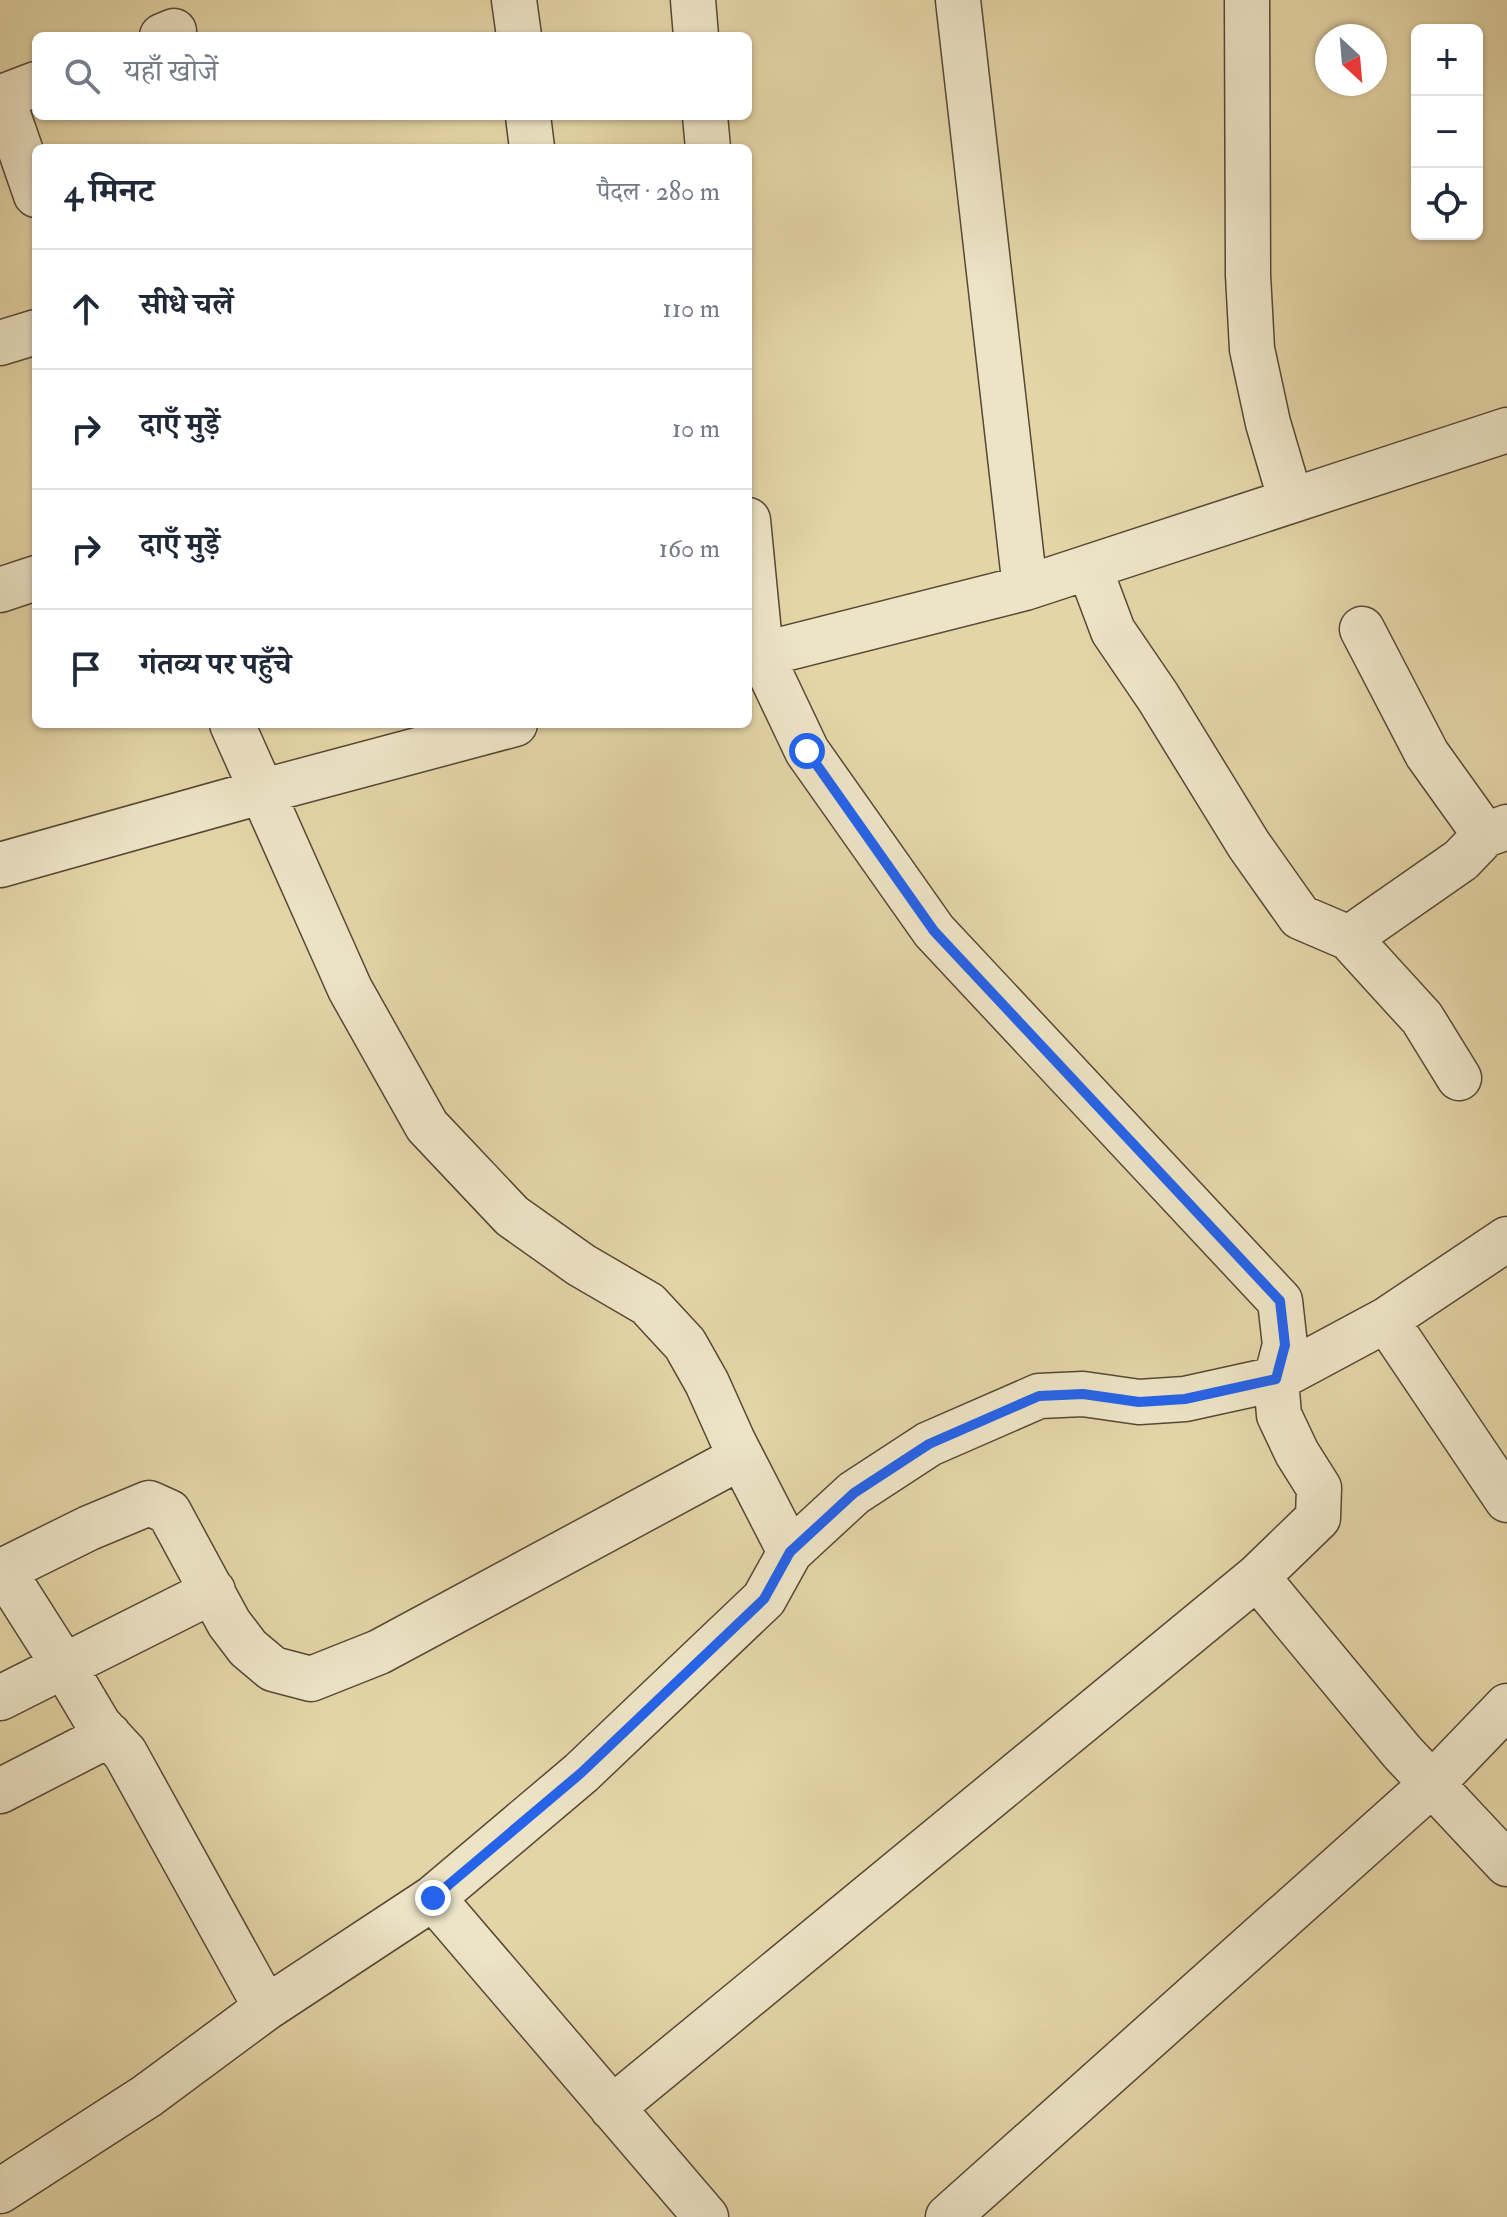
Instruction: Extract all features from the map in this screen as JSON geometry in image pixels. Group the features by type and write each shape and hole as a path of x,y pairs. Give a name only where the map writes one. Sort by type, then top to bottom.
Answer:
{"street":[{"path":"514,0 518,32"},
{"path":"693,0 696,32"},
{"path":"958,0 1025,588"},
{"path":"1247,0 1248,275 1252,349 1268,423 1291,501"},
{"path":"13,93 32,177"},
{"path":"528,120 532,144"},
{"path":"705,120 708,144"},
{"path":"0,343 32,333"},
{"path":"754,656 1025,588 1507,430"},
{"path":"1089,567 1113,631 1158,697 1249,845 1300,917 1349,938 1422,1018 1459,1078"},
{"path":"0,590 32,579"},
{"path":"612,2108 1257,1577 1318,1518 1319,1488 1297,1453 1279,1415 1276,1379 1285,1345 1280,1301 934,931 807,751 754,656 752,611"},
{"path":"1349,938 1461,860 1496,831 1427,754 1362,629"},
{"path":"234,728 350,989 427,1126 512,1216 581,1265 648,1304 685,1344 790,1552"},
{"path":"0,865 500,728"},
{"path":"0,2191 147,2096 266,2008 433,1898 581,1773 764,1599 790,1552 854,1493 929,1444 1039,1396 1083,1394 1139,1402 1185,1399 1276,1379 1386,1320 1507,1239"},
{"path":"1386,1320 1507,1500"},
{"path":"266,2008 125,1753 99,1725 2,1571 89,1528 149,1503 169,1512 229,1623 248,1648 273,1669 311,1679 379,1652 741,1457"},
{"path":"1257,1577 1402,1752 1507,1864"},
{"path":"0,1698 213,1591"},
{"path":"948,2217 1432,1784 1507,1706"},
{"path":"0,1791 109,1735"},
{"path":"433,1898 706,2217"}],"route":[{"path":"433,1898 581,1773 764,1599 790,1552 854,1493 929,1444 1039,1396 1083,1394 1139,1402 1185,1399 1276,1379 1285,1345 1280,1301 934,931 807,751"}]}
